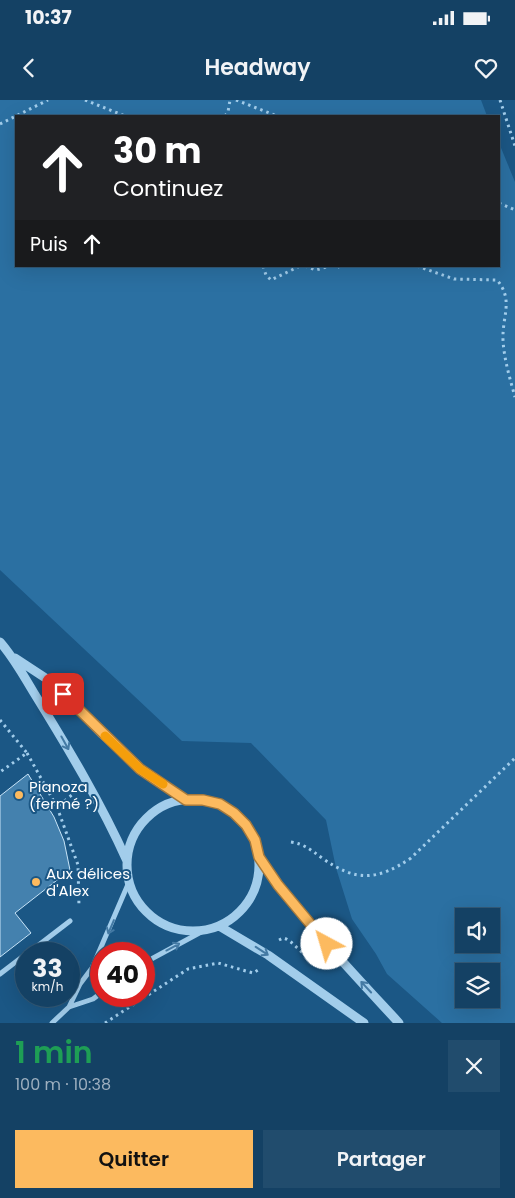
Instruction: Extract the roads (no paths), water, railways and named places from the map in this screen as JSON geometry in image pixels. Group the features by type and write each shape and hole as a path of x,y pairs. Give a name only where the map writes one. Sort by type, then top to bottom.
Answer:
{"street":[{"path":"0,642 13,656 96,797 127,862 129,882 137,900 149,915 165,925 184,931 203,931"},
{"path":"13,656 50,681 102,734 140,769 186,800"},
{"path":"127,862 133,839 145,820 164,806 186,800 203,800 220,804 234,813 246,825 255,840 259,857 258,878 251,898 237,915 219,926 203,931 155,957"},
{"path":"259,857 278,885 327,944 399,1023"},
{"path":"80,984 96,960 129,882"},
{"path":"43,942 70,921"},
{"path":"219,926 255,946 364,1023"},
{"path":"0,974 15,963"},
{"path":"52,1023 69,1007"}],"place":[{"name":"Pianoza (fermé ?)","path":"19,795"},
{"name":"Aux délices d'Alex","path":"36,882"}]}
